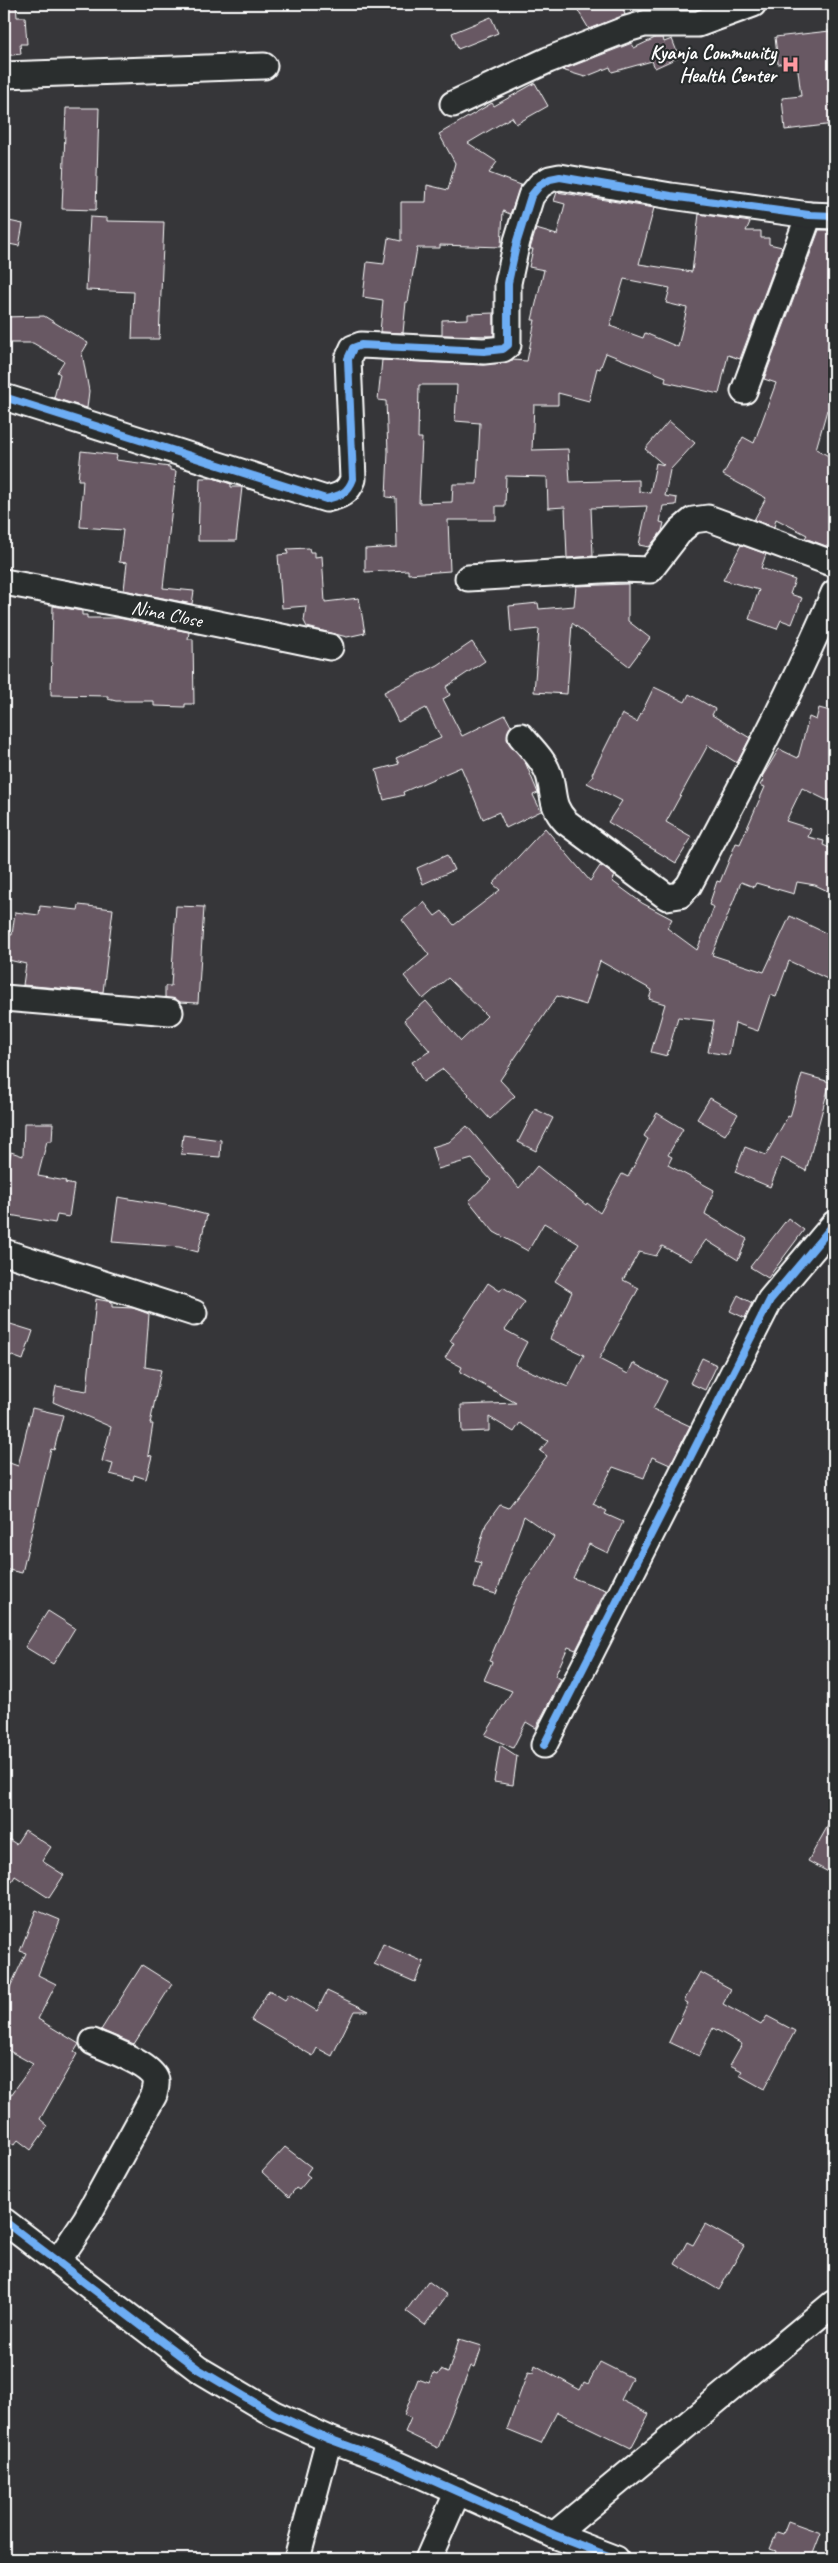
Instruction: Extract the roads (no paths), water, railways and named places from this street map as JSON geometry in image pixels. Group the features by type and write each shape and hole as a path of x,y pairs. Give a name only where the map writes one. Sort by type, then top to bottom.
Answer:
{"street":[{"path":"453,104 548,60 627,29 644,24 698,24 753,4"},
{"path":"4,75 264,66"},
{"path":"4,397 326,499 339,497 349,489 353,479 348,359 353,348 361,344 484,351 503,349 508,345 508,283 517,241 531,196 540,185 560,177 809,215 834,216"},
{"path":"744,391 809,215"},
{"path":"468,578 619,569 650,570 680,530 693,520 708,518 834,564"},
{"name":"Nina Close","path":"4,582 330,647"},
{"path":"521,736 540,758 548,773 553,804 556,812 566,822 667,896 680,895 689,885 751,767 814,641 834,593"},
{"path":"4,998 170,1012"},
{"path":"544,1745 770,1300 834,1224"},
{"path":"4,1252 194,1313"},
{"path":"58,2261 86,2219 156,2086 156,2080 148,2069 93,2042"},
{"path":"4,2221 198,2369 274,2414 329,2439 394,2463 458,2490 554,2534 616,2559"},
{"path":"554,2534 834,2303"},
{"path":"297,2559 329,2439"},
{"path":"428,2559 458,2490"}],"place":[{"name":"Kyanja Community Health Center","path":"790,64"}]}
